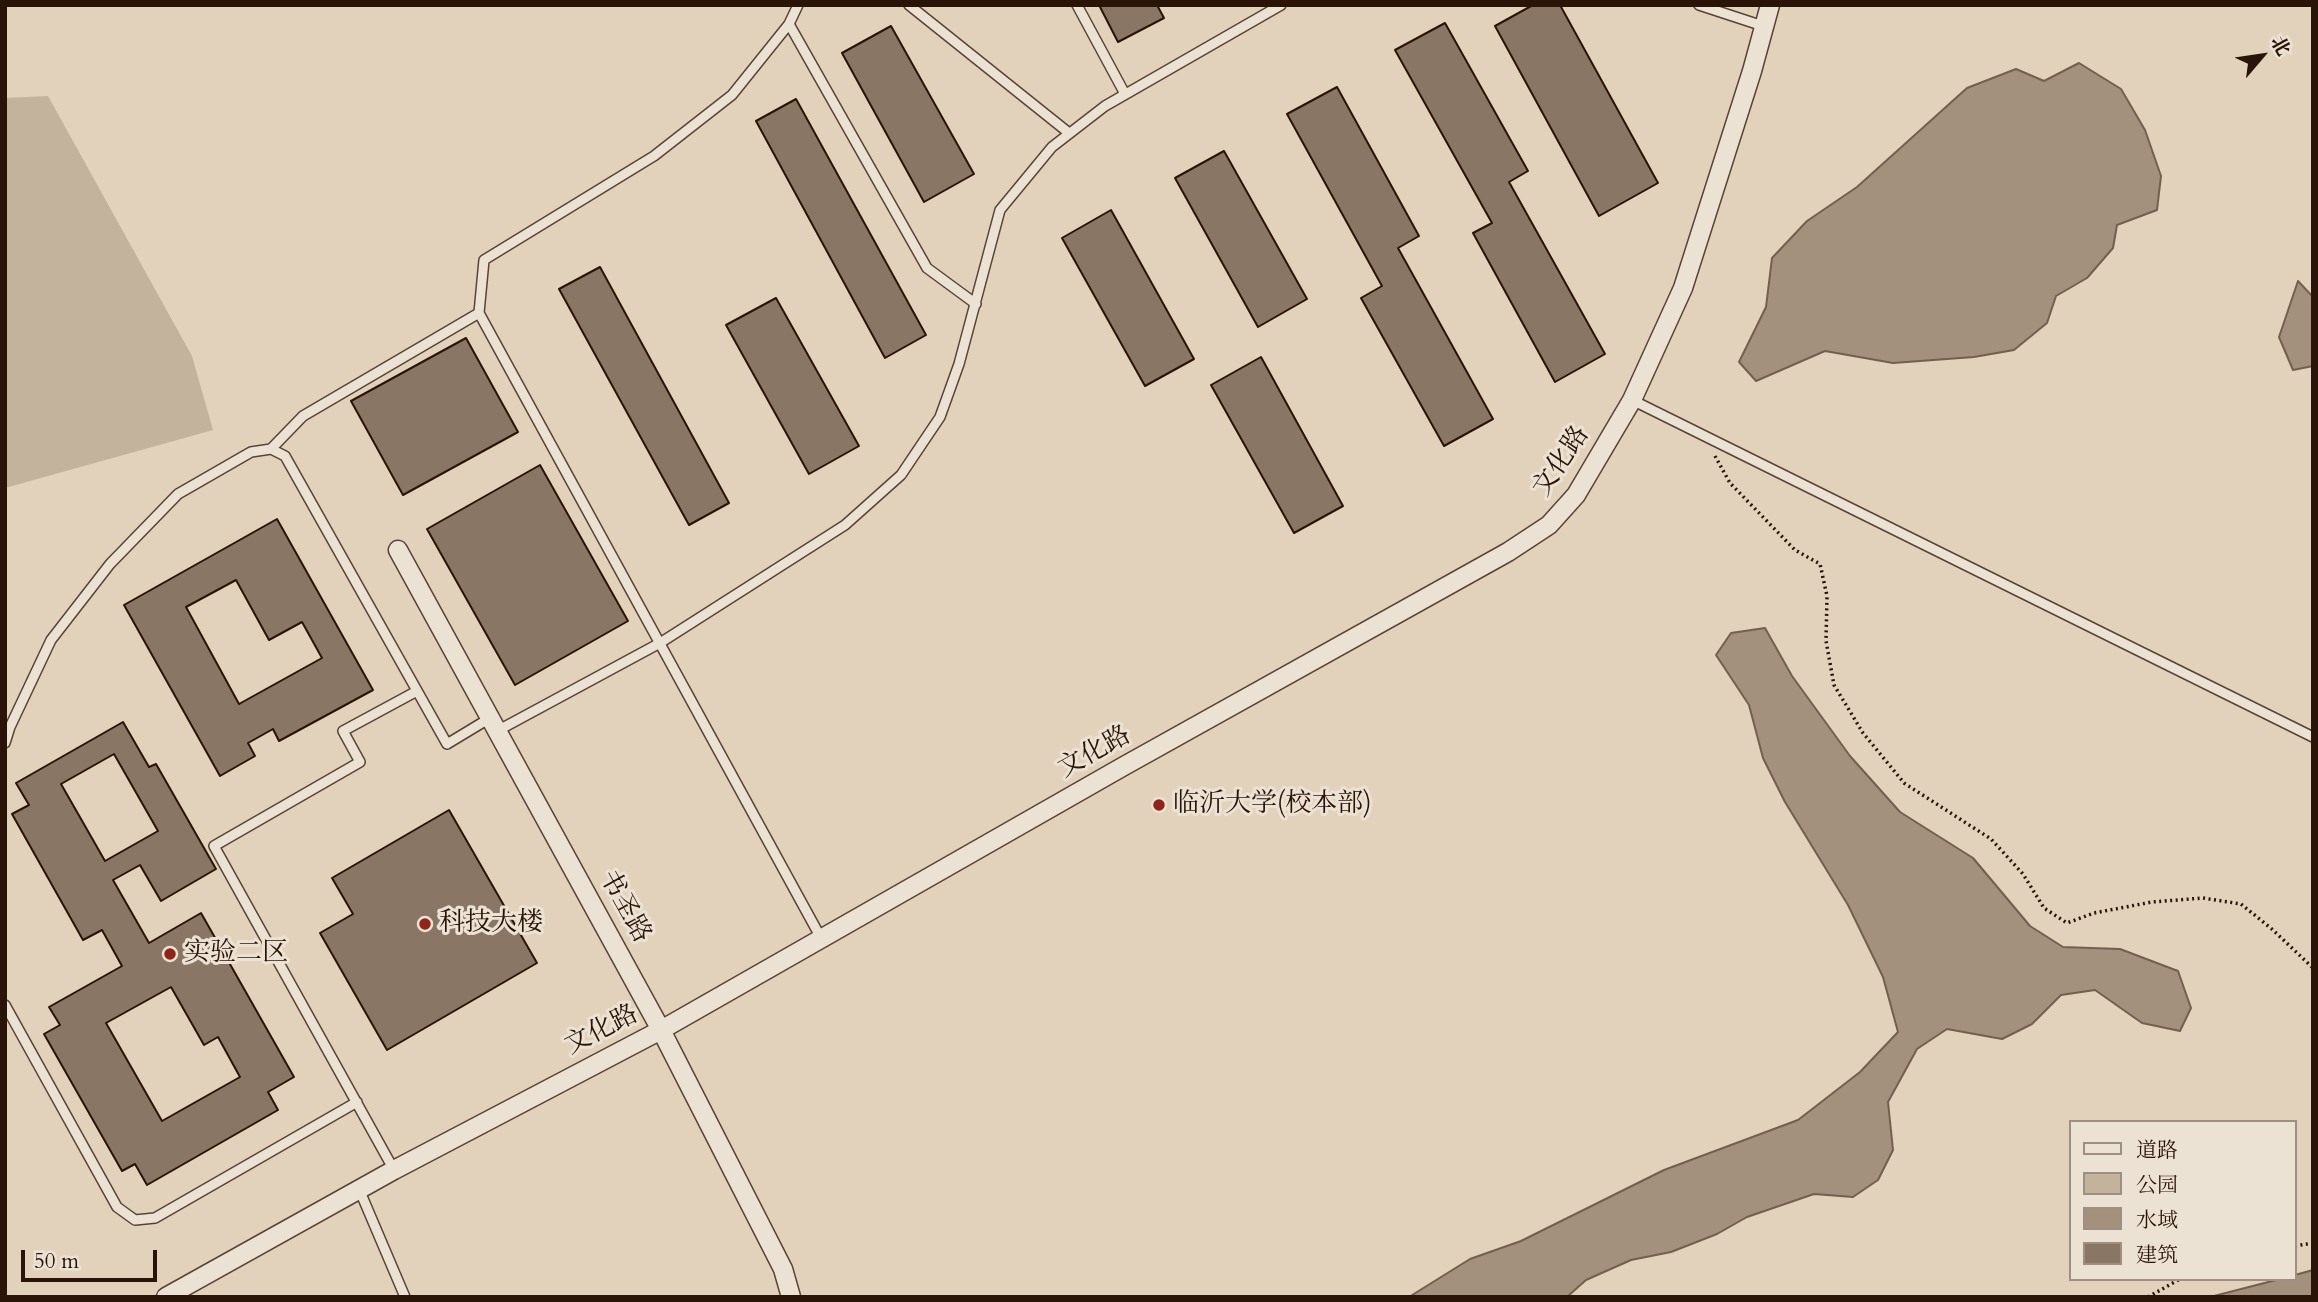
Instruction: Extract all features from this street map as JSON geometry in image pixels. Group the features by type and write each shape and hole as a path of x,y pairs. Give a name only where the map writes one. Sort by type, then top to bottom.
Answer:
{"street":[{"name":"文化路","path":"166,1297 394,1170 661,1030 1508,552 1549,526 1576,495 1632,400 1683,288 1752,71 1770,5"},
{"name":"书圣路","path":"398,550 661,1030 783,1269 791,1297"}],"lane":[{"path":"798,5 789,24 732,95 653,156 484,260 479,313 821,938"},
{"path":"909,5 1069,133"},
{"path":"1077,5 1125,94"},
{"path":"5,743 51,639 110,564 178,494 251,452 271,449 285,456 447,744 660,643 845,525 901,475 940,417 959,364 1000,210 1052,147 1105,106 1281,5"},
{"path":"1699,5 1763,26"},
{"path":"789,24 927,268 976,304"},
{"path":"271,449 303,416 479,313"},
{"path":"1632,400 2313,737"},
{"path":"394,1170 214,846 360,762 343,732 417,691"},
{"path":"5,1005 117,1207 135,1220 155,1218 357,1102"},
{"path":"359,1189 405,1297"}],"path":[{"path":"1704,435 1730,482 1795,550 1820,564 1827,596 1826,641 1834,685 1863,733 1904,783 1991,839 2023,874 2044,908 2067,923 2094,913 2152,902 2203,898 2241,904 2313,968"},
{"path":"2148,1297 2176,1281"}],"green space":[{"path":"48,96 192,356 213,430 5,488 5,98"}],"water":[{"path":"2079,63 2121,89 2145,130 2161,176 2157,210 2117,225 2113,248 2087,278 2056,296 2047,323 2014,350 1974,357 1893,363 1825,351 1756,381 1739,362 1766,307 1772,258 1807,221 1857,187 1967,88 2016,69 2044,81"},
{"path":"2298,281 2313,297 2313,366 2293,370 2279,337"},
{"path":"1765,628 1792,676 1850,756 1900,812 1973,858 2030,926 2063,947 2120,949 2178,971 2191,1008 2180,1031 2142,1023 2095,990 2061,995 2032,1024 2002,1039 1947,1029 1917,1049 1888,1102 1893,1150 1878,1180 1853,1197 1814,1194 1747,1217 1717,1234 1671,1252 1631,1260 1586,1280 1567,1297 1409,1297 1470,1259 1521,1241 1664,1170 1798,1120 1860,1072 1898,1032 1883,977 1848,905 1785,802 1763,758 1749,705 1716,655 1731,633"},
{"path":"2313,1270 2313,1297 2210,1297 2272,1281 2297,1281 2297,1274"}],"building":[{"path":"1099,5 1157,5 1164,18 1118,42"},
{"path":"1533,5 1560,5 1658,183 1599,216 1495,26"},
{"path":"1445,23 1528,171 1509,182 1605,354 1555,382 1473,233 1492,223 1395,50"},
{"path":"891,26 974,174 924,202 842,53"},
{"path":"1337,87 1419,236 1398,248 1493,419 1444,446 1361,298 1382,286 1287,114"},
{"path":"796,99 926,335 885,358 756,121"},
{"path":"1224,151 1307,299 1258,327 1175,178"},
{"path":"1111,210 1194,359 1145,386 1062,238"},
{"path":"600,267 729,503 689,525 559,289"},
{"path":"776,298 859,446 809,474 726,325"},
{"path":"466,338 518,432 403,495 351,401"},
{"path":"1261,357 1343,506 1294,533 1211,385"},
{"path":"540,465 628,621 515,685 427,529"},
{"path":"277,519 373,690 279,741 273,729 248,743 255,756 220,776 124,605","holes":["236,580 269,640 302,622 322,658 239,704 186,607"]},
{"name":"实验二区","path":"123,722 149,767 156,764 216,869 161,901 140,865 113,880 149,943 201,913 294,1077 268,1092 278,1110 147,1185 135,1164 122,1171 44,1034 60,1025 49,1007 122,966 102,930 83,940 12,814 29,805 16,783","holes":["114,754 158,831 105,861 61,784","171,987 204,1045 218,1037 240,1077 162,1121 106,1023"]},
{"name":"科技大楼","path":"449,810 537,963 387,1050 320,933 353,914 332,878"}],"place":[{"name":"临沂大学(校本部)","path":"1159,805"},
{"name":"科技大楼","path":"425,924"},
{"name":"实验二区","path":"170,954"}]}
